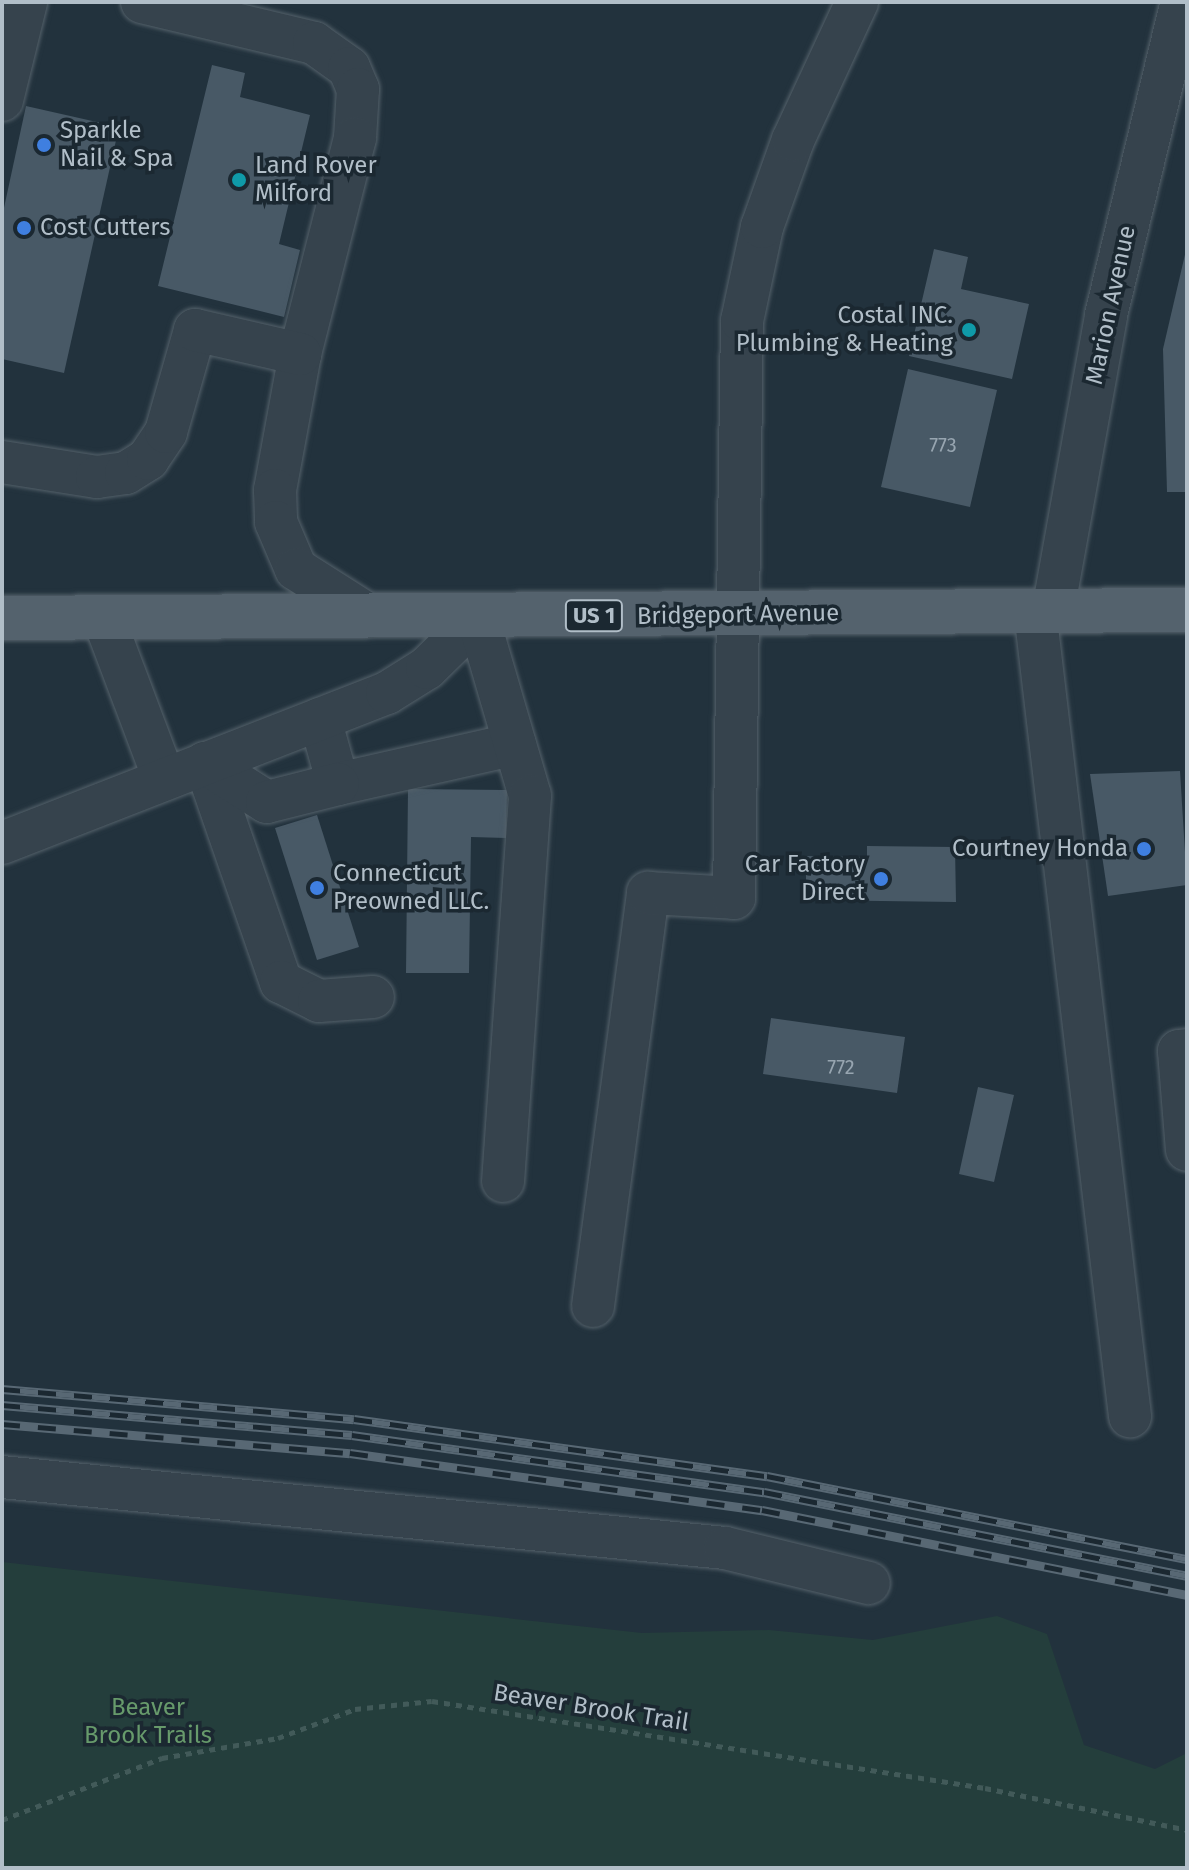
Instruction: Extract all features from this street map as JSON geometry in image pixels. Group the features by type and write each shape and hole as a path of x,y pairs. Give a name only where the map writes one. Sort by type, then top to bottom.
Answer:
{"main road":[{"name":"Bridgeport Avenue","path":"2,618 478,618 1187,610"}],"street":[{"path":"2,100 26,2"},
{"path":"142,2 314,43 349,68 358,89 355,138 300,354 278,464 276,522 296,569 335,600 370,616"},
{"path":"593,1306 648,893 734,898 741,615 742,321 762,227 793,140 857,2"},
{"name":"Marion Avenue","path":"1130,1416 1044,611 1106,315 1182,2"},
{"path":"2,462 97,477 126,473 148,459 166,432 195,330 300,354"},
{"path":"2,843 320,719 427,668 478,618 530,796 503,1181"},
{"path":"104,619 164,779"},
{"path":"320,719 338,784"},
{"path":"205,763 267,802 515,744"},
{"path":"205,763 281,982 319,1001 373,997"},
{"path":"1187,1050 1179,1051 1187,1150"},
{"path":"2,1477 725,1548 869,1583"}],"path":[{"name":"Beaver Brook Trail","path":"2,1820 162,1758 278,1738 355,1709 432,1701 985,1788 1187,1830"}],"green space":[{"name":"Beaver Brook Trails","path":"2,1562 642,1633 769,1630 873,1640 997,1616 1047,1634 1084,1745 1155,1769 1187,1753 1187,1868 2,1868"}],"building":[{"name":"Land Rover Milford","path":"212,65 245,73 240,97 310,115 279,244 300,250 284,317 158,286"},
{"path":"26,106 119,127 64,373 2,359 2,217"},
{"path":"1187,246 1187,492 1167,492 1163,349"},
{"name":"Costal INC. Plumbing & Heating","path":"934,249 968,257 961,289 1029,304 1012,379 909,356"},
{"path":"908,369 997,390 970,507 881,487"},
{"name":"Courtney Honda","path":"1180,771 1187,885 1108,896 1090,774"},
{"path":"408,789 507,790 506,838 471,837 469,973 406,973"},
{"name":"Connecticut Preowned LLC.","path":"317,815 359,947 317,960 275,828"},
{"name":"Car Factory Direct","path":"867,846 955,847 956,902 806,900 806,856 867,857"},
{"path":"771,1018 905,1037 897,1093 763,1074"},
{"path":"978,1087 1014,1095 994,1182 959,1174"}],"railway":[{"path":"2,1389 354,1419 767,1476 1187,1559"},
{"path":"2,1405 352,1435 764,1492 1187,1576"},
{"path":"2,1424 350,1453 762,1510 1187,1595"}],"place":[{"name":"Sparkle Nail & Spa","path":"44,145"},
{"name":"Land Rover Milford","path":"239,180"},
{"name":"Cost Cutters","path":"24,228"},
{"name":"Costal INC. Plumbing & Heating","path":"969,330"},
{"name":"Courtney Honda","path":"1144,849"},
{"name":"Car Factory Direct","path":"881,879"},
{"name":"Connecticut Preowned LLC.","path":"317,888"}]}
